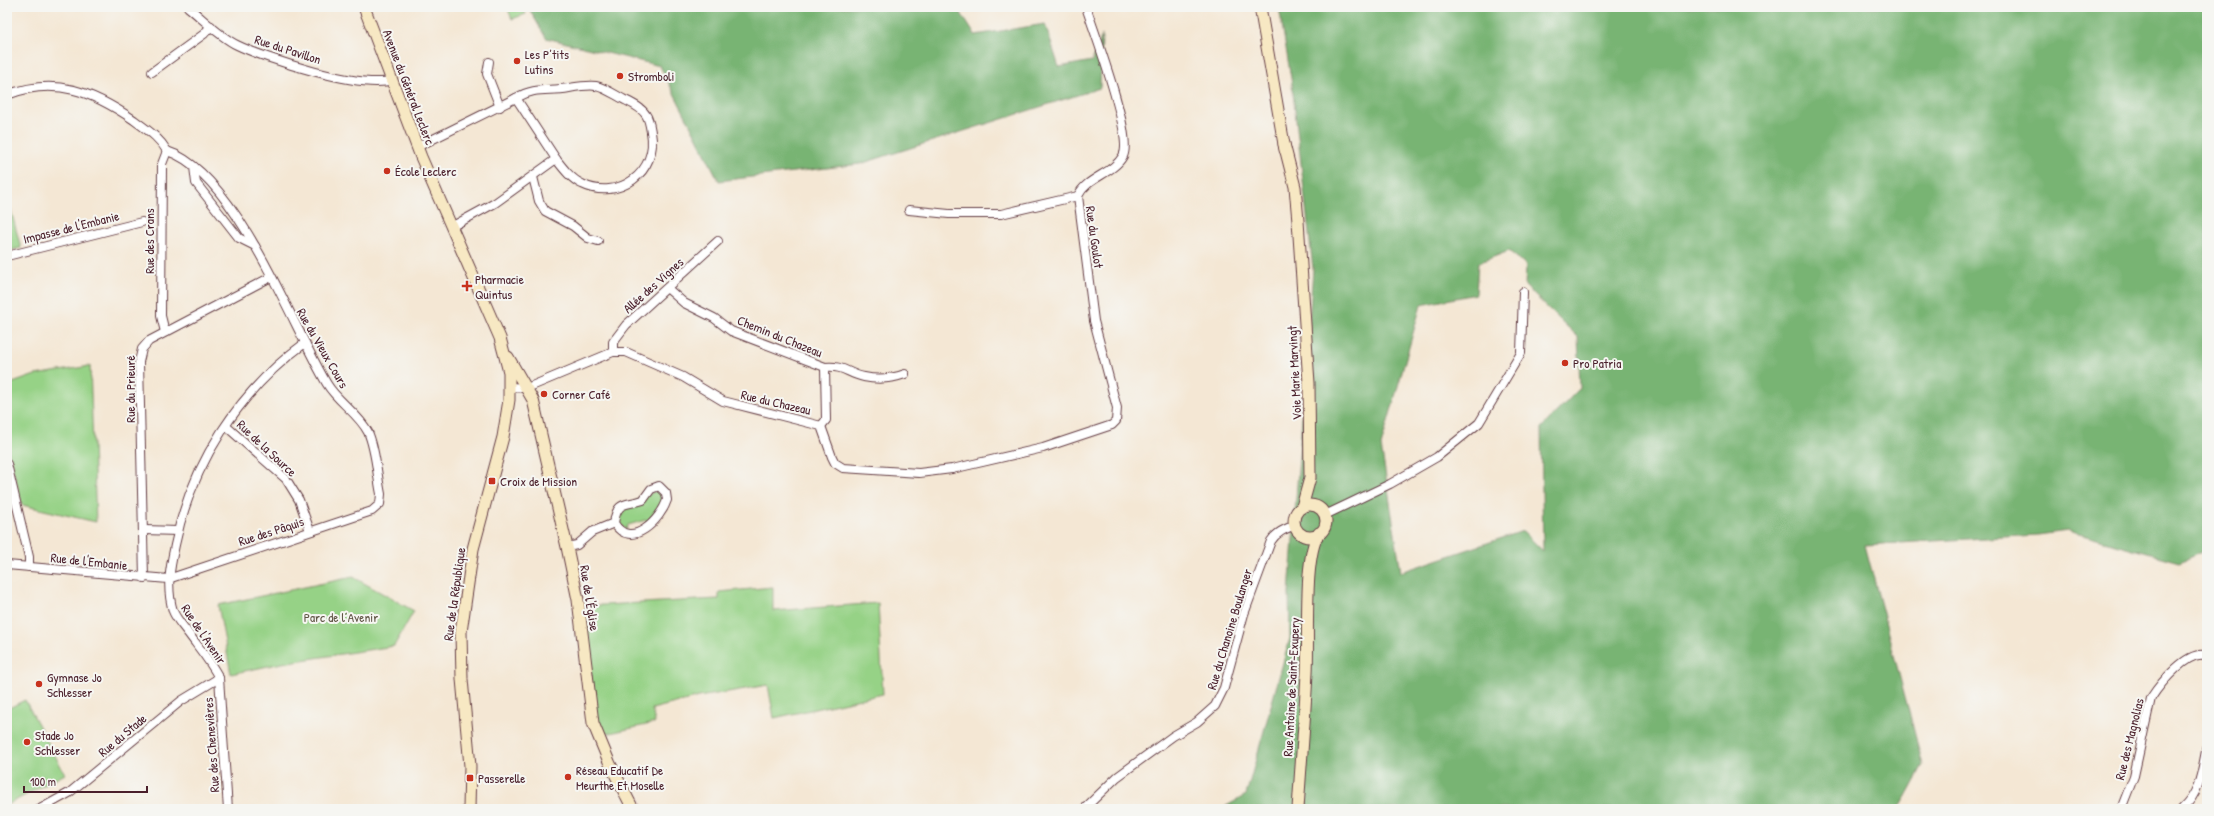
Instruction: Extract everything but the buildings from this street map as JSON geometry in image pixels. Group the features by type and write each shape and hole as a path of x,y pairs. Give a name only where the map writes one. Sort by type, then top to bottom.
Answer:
{"main road":[{"name":"Avenue du Général Leclerc","path":"364,7 417,147 480,289 505,353 527,388"},
{"name":"Voie Marie Marvingt","path":"1260,7 1284,144 1295,187 1309,376 1310,478 1316,506"},
{"name":"Avenue du Général Leclerc","path":"505,353 510,387"},
{"name":"Rue de la République","path":"469,809 470,766 462,672 461,632 473,549 500,451 510,387"},
{"name":"Rue de l'Église","path":"527,388 533,400 578,600 593,723 610,764 633,809"},
{"name":"Voie Marie Marvingt","path":"1302,507 1310,478"},
{"path":"1316,506 1324,514 1326,523 1319,533 1311,536 1302,534 1295,525 1295,515 1302,507 1316,506"},
{"name":"Rue Antoine de Saint-Exupery","path":"1298,809 1308,666 1309,566 1314,541 1319,533"},
{"name":"Rue Antoine de Saint-Exupery","path":"1302,534 1309,566"}],"street":[{"name":"Rue du Pavillon","path":"188,7 236,44 310,71 381,83 392,80"},
{"name":"Rue du Goulot","path":"1086,7 1110,75 1124,153 1115,165 1085,186 1078,196 1094,321 1099,346 1117,408 1116,421"},
{"path":"152,72 204,34 211,26"},
{"path":"489,62 487,74 500,106"},
{"path":"417,147 516,98 538,89 563,90 597,85 636,106 646,114 649,120 653,140 648,162 640,175 622,187 609,190 596,190 581,184 568,174 556,159 516,98"},
{"path":"7,96 36,87 64,88 81,91 102,99 151,133 162,141 167,151"},
{"name":"Rue du Vieux Cours","path":"167,151 181,156 194,166 224,199 249,234 328,385 368,433 381,494 380,504"},
{"name":"Rue des Crans","path":"165,332 161,316 162,164 167,151"},
{"path":"452,227 495,203 556,159"},
{"path":"533,177 539,201 545,211 573,226 588,238 598,241"},
{"path":"909,210 949,214 1000,214 1078,196"},
{"name":"Impasse de l'Embanie","path":"7,256 142,222"},
{"name":"Allée des Vignes","path":"613,352 613,342 626,325 718,241"},
{"name":"Rue du Prieuré","path":"144,578 140,356 142,349 149,341 165,332 271,277"},
{"name":"Chemin du Chazeau","path":"667,288 684,303 714,318 731,331 824,367 834,366 863,377 891,379 904,374"},
{"path":"1324,514 1390,484 1437,457 1479,423 1521,353 1523,292"},
{"path":"168,579 184,507 197,473 217,439 260,382 305,343"},
{"path":"510,387 527,388 613,352"},
{"name":"Rue du Chazeau","path":"613,352 626,352 683,377 722,401 821,426 835,463 843,468 919,473 952,469 1043,448 1112,425 1116,421"},
{"name":"Chemin du Chazeau","path":"821,426 826,420 824,367"},
{"name":"Rue de la Source","path":"226,427 286,479 299,500 310,531"},
{"path":"7,464 29,557 29,567"},
{"path":"654,487 663,488 666,493 666,506 654,524 647,529 628,534 622,531 614,523 617,509 622,505 643,500 654,487"},
{"name":"Rue des Pâquis","path":"168,579 372,511 380,504"},
{"path":"567,548 577,545 592,532 614,523"},
{"name":"Rue du Chanoine Boulanger","path":"1084,809 1117,777 1173,736 1198,722 1215,706 1224,688 1246,607 1271,541 1281,530 1295,525"},
{"path":"144,530 178,531"},
{"name":"Rue de l'Embanie","path":"7,565 168,579"},
{"name":"Rue de l'Avenir","path":"168,579 174,615 211,663 219,678"},
{"name":"Rue des Magnolias","path":"2121,809 2132,781 2151,698 2157,688 2187,660 2199,654 2206,655"},
{"name":"Rue du Stade","path":"40,809 69,793 182,701 219,678"},
{"name":"Rue des Chenevières","path":"219,678 228,809"},
{"path":"2182,809 2194,796 2199,785 2207,746"}],"green space":[{"path":"507,7 523,7 526,14 512,19"},
{"path":"528,7 957,7 975,35 1045,24 1059,67 1092,61 1102,35 1100,88 860,164 719,181 660,66 546,38"},
{"path":"1279,7 2207,7 2207,550 2180,562 2068,531 2038,535 1865,545 1923,765 1899,809 1221,809 1246,795 1290,638 1289,593 1313,269 1292,84","holes":["1509,251 1526,265 1525,286 1578,337 1580,388 1541,428 1543,551 1523,531 1401,572 1381,446 1421,305 1476,294 1478,263"]},
{"path":"7,196 21,248 7,251"},
{"path":"90,366 96,522 22,505 7,446 7,385 35,375"},
{"path":"655,491 661,492 663,502 647,526 646,520 628,525 626,530 619,523 617,518 622,508"},
{"name":"Parc de l’Avenir","path":"353,577 414,611 394,646 282,663 231,674 218,605"},
{"path":"773,587 773,611 878,603 883,694 774,718 768,685 699,697 652,709 655,723 601,735 596,717 583,606 719,599 719,592"},
{"name":"Stade Jo Schlesser","path":"25,700 65,774 7,805 7,709"}],"place":[{"name":"Les P’tits Lutins","path":"517,61"},
{"name":"Stromboli","path":"620,76"},
{"name":"École Leclerc","path":"387,171"},
{"name":"Pharmacie Quintus","path":"467,286"},
{"name":"Pro Patria","path":"1565,363"},
{"name":"Corner Café","path":"544,394"},
{"name":"Croix de Mission","path":"492,481"},
{"name":"Gymnase Jo Schlesser","path":"39,684"},
{"name":"Stade Jo Schlesser","path":"27,742"},
{"name":"Réseau Educatif De Meurthe Et Moselle","path":"568,777"},
{"name":"Passerelle","path":"470,778"}]}
